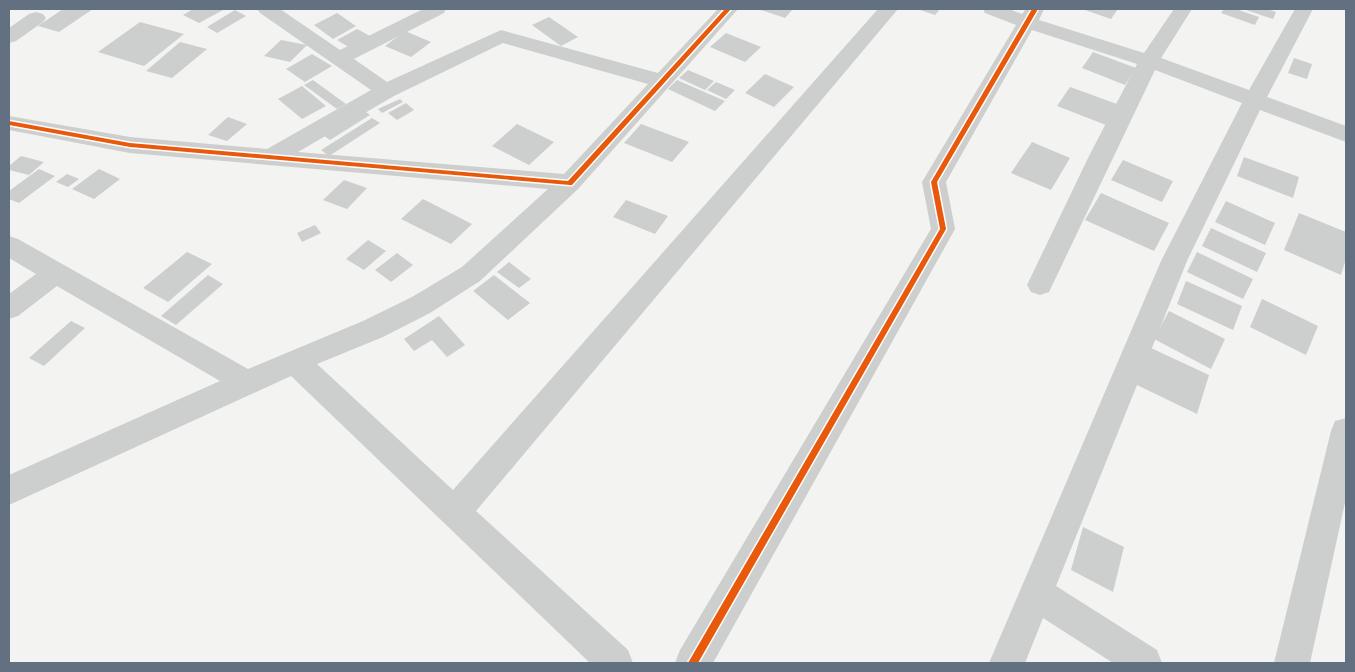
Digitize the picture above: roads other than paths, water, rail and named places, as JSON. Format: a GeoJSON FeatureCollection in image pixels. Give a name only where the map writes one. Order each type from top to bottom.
{"type":"FeatureCollection","features":[{"type":"Feature","properties":{"kind":"street"},"geometry":{"type":"LineString","coordinates":[[267,9],[386,91]]}},
{"type":"Feature","properties":{"kind":"street"},"geometry":{"type":"LineString","coordinates":[[339,58],[437,9]]}},
{"type":"Feature","properties":{"kind":"street"},"geometry":{"type":"LineString","coordinates":[[9,490],[294,361],[373,329],[422,306],[471,274],[570,183],[728,9]]}},
{"type":"Feature","properties":{"kind":"street"},"geometry":{"type":"LineString","coordinates":[[454,512],[888,9]]}},
{"type":"Feature","properties":{"kind":"street"},"geometry":{"type":"LineString","coordinates":[[992,9],[1030,16],[1346,134]]}},
{"type":"Feature","properties":{"kind":"street"},"geometry":{"type":"LineString","coordinates":[[1040,285],[1101,156],[1150,61],[1183,9]]}},
{"type":"Feature","properties":{"kind":"street"},"geometry":{"type":"LineString","coordinates":[[1007,663],[1174,261],[1255,99],[1304,9]]}},
{"type":"Feature","properties":{"kind":"street"},"geometry":{"type":"LineString","coordinates":[[693,663],[943,229],[934,182],[1030,16]]}},
{"type":"Feature","properties":{"kind":"street"},"geometry":{"type":"LineString","coordinates":[[9,37],[36,18]]}},
{"type":"Feature","properties":{"kind":"street"},"geometry":{"type":"LineString","coordinates":[[273,156],[386,91],[501,36],[662,81]]}},
{"type":"Feature","properties":{"kind":"street"},"geometry":{"type":"LineString","coordinates":[[9,123],[130,145],[570,183]]}},
{"type":"Feature","properties":{"kind":"street"},"geometry":{"type":"LineString","coordinates":[[9,246],[248,382]]}},
{"type":"Feature","properties":{"kind":"street"},"geometry":{"type":"LineString","coordinates":[[9,308],[56,273]]}},
{"type":"Feature","properties":{"kind":"street"},"geometry":{"type":"LineString","coordinates":[[294,361],[615,663]]}},
{"type":"Feature","properties":{"kind":"street"},"geometry":{"type":"LineString","coordinates":[[1292,663],[1346,431]]}},
{"type":"Feature","properties":{"kind":"street"},"geometry":{"type":"LineString","coordinates":[[1036,593],[1144,663]]}}]}
